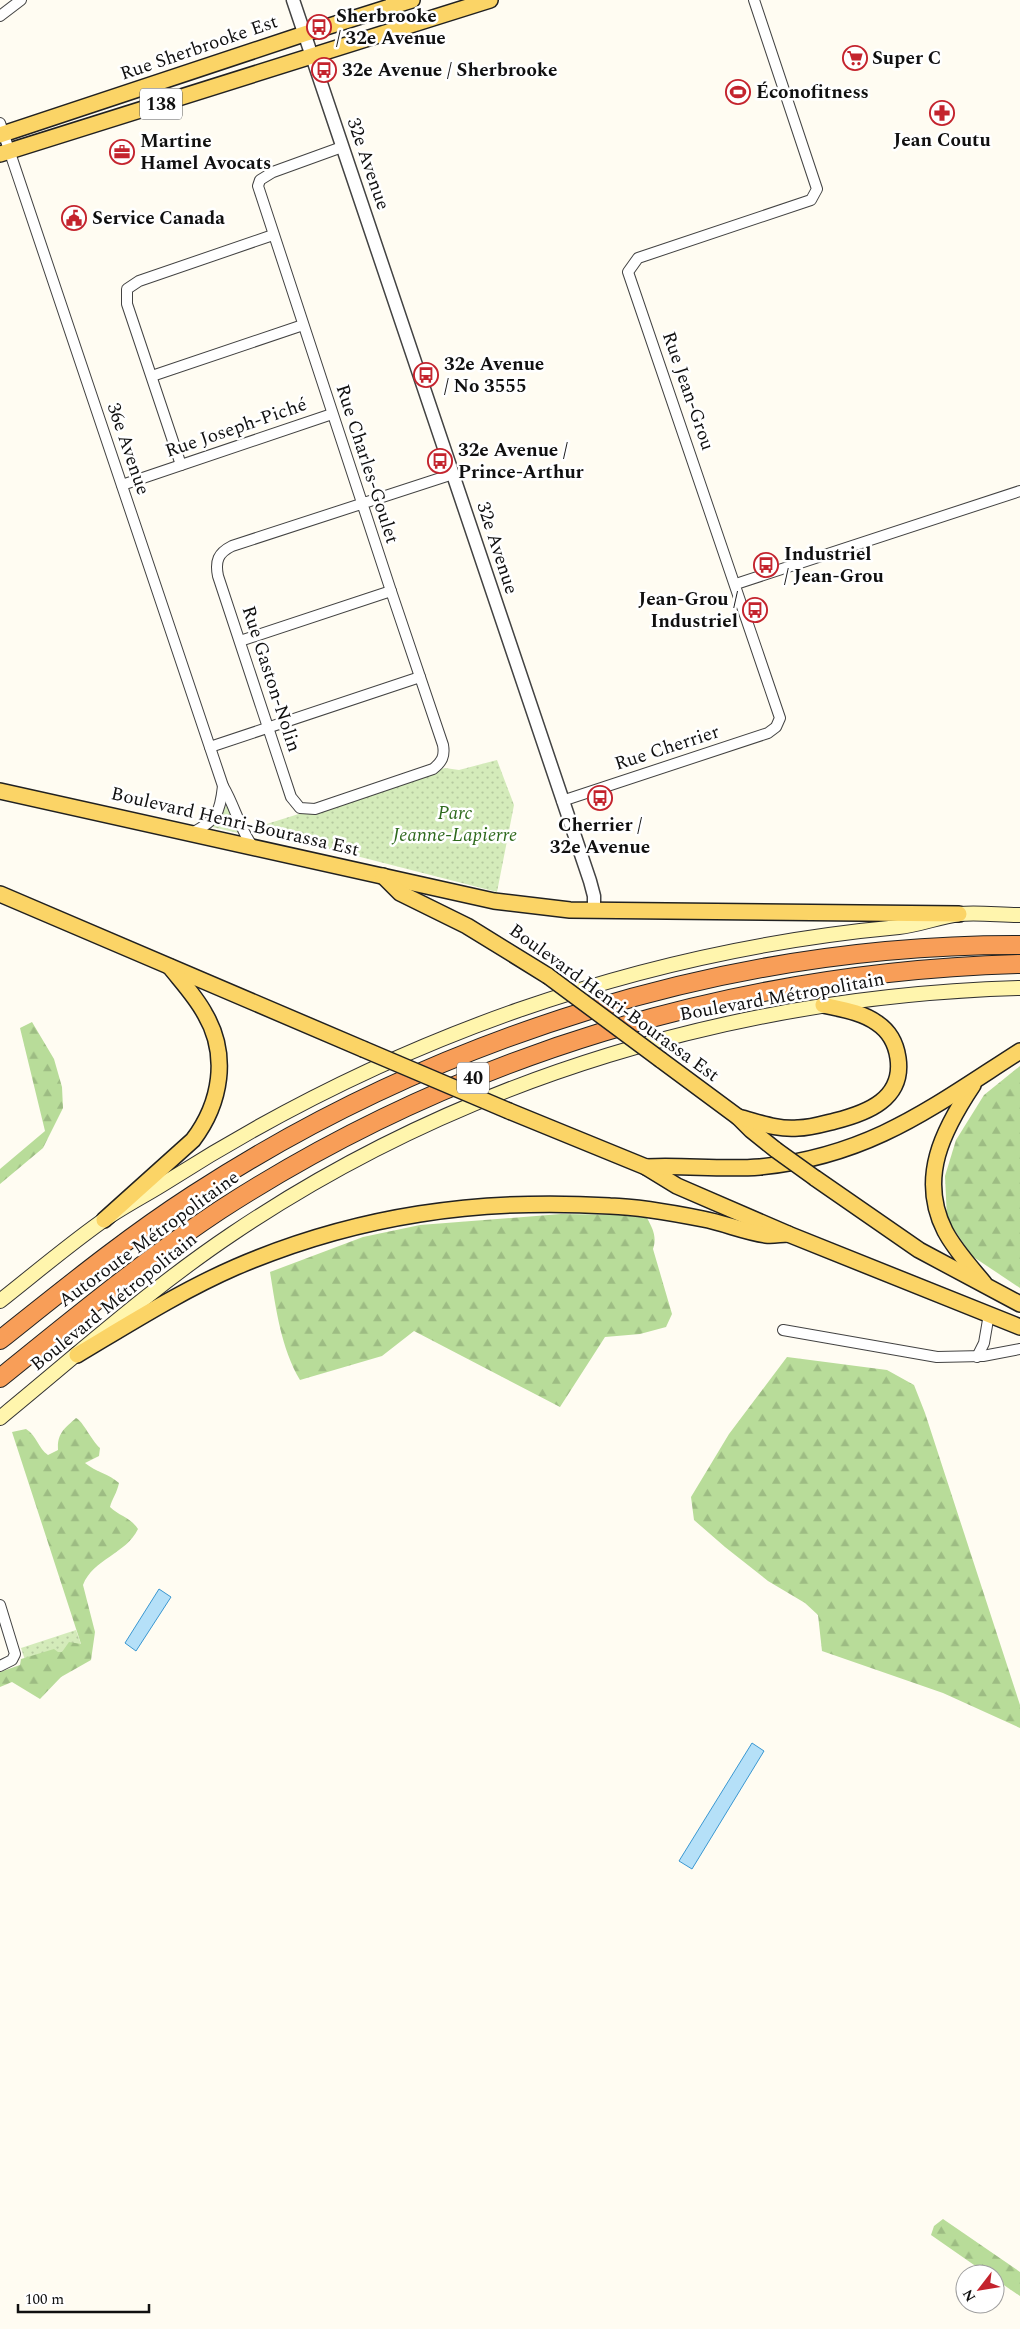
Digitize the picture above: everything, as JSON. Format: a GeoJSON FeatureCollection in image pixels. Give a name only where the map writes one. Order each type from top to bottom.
{"type":"FeatureCollection","features":[{"type":"Feature","properties":{"kind":"highway","name":"Autoroute Métropolitaine"},"geometry":{"type":"LineString","coordinates":[[0,1340],[129,1239],[232,1170],[349,1106],[415,1075],[488,1045],[608,1005],[679,986],[744,972],[883,952],[949,947],[1020,945]]}},
{"type":"Feature","properties":{"kind":"highway","name":"Autoroute Métropolitaine"},"geometry":{"type":"LineString","coordinates":[[0,1378],[144,1264],[221,1210],[342,1139],[427,1097],[488,1072],[556,1046],[623,1025],[742,996],[830,980],[898,971],[1020,964]]}},
{"type":"Feature","properties":{"kind":"main road","name":"Rue Sherbrooke Est"},"geometry":{"type":"LineString","coordinates":[[1,131],[304,34],[392,3],[412,0]]}},
{"type":"Feature","properties":{"kind":"main road","name":"Rue Sherbrooke Est"},"geometry":{"type":"LineString","coordinates":[[5,152],[490,0]]}},
{"type":"Feature","properties":{"kind":"main road","name":"Boulevard Henri-Bourassa Est"},"geometry":{"type":"LineString","coordinates":[[0,790],[383,876],[400,892],[467,926],[548,976],[738,1118],[776,1150],[919,1250],[955,1271],[1019,1303]]}},
{"type":"Feature","properties":{"kind":"main road"},"geometry":{"type":"LineString","coordinates":[[383,876],[515,904],[562,910],[1020,915]]}},
{"type":"Feature","properties":{"kind":"main road"},"geometry":{"type":"LineString","coordinates":[[0,894],[508,1111],[646,1167],[677,1186],[788,1234],[1020,1327]]}},
{"type":"Feature","properties":{"kind":"main road"},"geometry":{"type":"LineString","coordinates":[[104,1220],[226,1145],[317,1094],[417,1048],[505,1013],[587,986],[704,956],[813,937],[906,926],[959,914]]}},
{"type":"Feature","properties":{"kind":"main road"},"geometry":{"type":"LineString","coordinates":[[0,1301],[104,1220],[193,1140],[208,1117],[218,1090],[219,1056],[210,1023],[199,1004],[169,966]]}},
{"type":"Feature","properties":{"kind":"main road","name":"Boulevard Métropolitain"},"geometry":{"type":"LineString","coordinates":[[0,1418],[153,1290],[238,1230],[320,1180],[415,1130],[524,1084],[614,1052],[728,1023],[823,1005],[916,994],[1020,988]]}},
{"type":"Feature","properties":{"kind":"main road"},"geometry":{"type":"LineString","coordinates":[[738,1118],[776,1128],[807,1127],[864,1113],[877,1106],[887,1096],[897,1077],[898,1062],[895,1046],[887,1032],[877,1022],[864,1015],[823,1005]]}},
{"type":"Feature","properties":{"kind":"main road"},"geometry":{"type":"LineString","coordinates":[[646,1167],[679,1165],[747,1168],[821,1156],[860,1144],[903,1125],[1020,1051]]}},
{"type":"Feature","properties":{"kind":"main road"},"geometry":{"type":"LineString","coordinates":[[976,1080],[951,1117],[943,1136],[936,1157],[934,1185],[938,1211],[946,1233],[957,1250],[987,1286]]}},
{"type":"Feature","properties":{"kind":"main road"},"geometry":{"type":"LineString","coordinates":[[77,1355],[176,1297],[242,1265],[320,1236],[413,1214],[483,1205],[580,1204],[669,1213],[704,1219],[766,1235],[788,1234]]}},
{"type":"Feature","properties":{"kind":"main road"},"geometry":{"type":"LineString","coordinates":[[989,1314],[1019,1303]]}},
{"type":"Feature","properties":{"kind":"street"},"geometry":{"type":"LineString","coordinates":[[0,16],[22,0]]}},
{"type":"Feature","properties":{"kind":"street","name":"32e Avenue"},"geometry":{"type":"LineString","coordinates":[[293,0],[592,886],[594,910]]}},
{"type":"Feature","properties":{"kind":"street","name":"Rue Jean-Grou"},"geometry":{"type":"LineString","coordinates":[[754,0],[817,189],[811,200],[638,258],[628,272],[780,713],[779,723]]}},
{"type":"Feature","properties":{"kind":"street"},"geometry":{"type":"LineString","coordinates":[[392,3],[400,28]]}},
{"type":"Feature","properties":{"kind":"street","name":"36e Avenue"},"geometry":{"type":"LineString","coordinates":[[1,131],[5,152],[122,485],[223,786],[233,802],[243,832],[253,847]]}},
{"type":"Feature","properties":{"kind":"street","name":"Rue Charles-Goulet"},"geometry":{"type":"LineString","coordinates":[[300,808],[314,809],[433,769],[443,758],[443,744],[259,193],[258,186],[260,180],[274,172],[342,147]]}},
{"type":"Feature","properties":{"kind":"street"},"geometry":{"type":"LineString","coordinates":[[181,466],[127,304],[127,290],[138,281],[273,235]]}},
{"type":"Feature","properties":{"kind":"street"},"geometry":{"type":"LineString","coordinates":[[152,376],[303,325]]}},
{"type":"Feature","properties":{"kind":"street","name":"Rue Joseph-Piché"},"geometry":{"type":"LineString","coordinates":[[122,485],[332,414]]}},
{"type":"Feature","properties":{"kind":"street"},"geometry":{"type":"LineString","coordinates":[[362,505],[453,474]]}},
{"type":"Feature","properties":{"kind":"street"},"geometry":{"type":"LineString","coordinates":[[736,584],[1020,491]]}},
{"type":"Feature","properties":{"kind":"street","name":"Rue Gaston-Nolin"},"geometry":{"type":"LineString","coordinates":[[300,808],[291,797],[218,576],[218,558],[224,550],[232,546],[362,505]]}},
{"type":"Feature","properties":{"kind":"street"},"geometry":{"type":"LineString","coordinates":[[240,642],[391,591]]}},
{"type":"Feature","properties":{"kind":"street"},"geometry":{"type":"LineString","coordinates":[[210,747],[420,677]]}},
{"type":"Feature","properties":{"kind":"street","name":"Rue Cherrier"},"geometry":{"type":"LineString","coordinates":[[562,801],[768,733],[779,723]]}},
{"type":"Feature","properties":{"kind":"street","name":"36e Avenue"},"geometry":{"type":"LineString","coordinates":[[192,833],[208,824],[217,816],[221,804],[223,786]]}},
{"type":"Feature","properties":{"kind":"street"},"geometry":{"type":"LineString","coordinates":[[977,1356],[984,1343],[989,1314]]}},
{"type":"Feature","properties":{"kind":"street"},"geometry":{"type":"LineString","coordinates":[[783,1330],[928,1355],[977,1356],[1020,1349]]}},
{"type":"Feature","properties":{"kind":"street"},"geometry":{"type":"LineString","coordinates":[[0,1604],[15,1651],[14,1658],[0,1666]]}},
{"type":"Feature","properties":{"kind":"green space","name":"Parc Jeanne-Lapierre"},"geometry":{"type":"Polygon","coordinates":[[[497,760],[514,805],[497,892],[251,829],[445,768],[459,770],[497,760]]]}},
{"type":"Feature","properties":{"kind":"green space"},"geometry":{"type":"Polygon","coordinates":[[[227,804],[230,806],[238,833],[212,827],[221,817],[227,804]]]}},
{"type":"Feature","properties":{"kind":"green space"},"geometry":{"type":"Polygon","coordinates":[[[32,1022],[54,1059],[62,1087],[63,1108],[43,1148],[0,1184],[0,1169],[45,1131],[20,1028],[32,1022]]]}},
{"type":"Feature","properties":{"kind":"green space"},"geometry":{"type":"Polygon","coordinates":[[[1020,1066],[1020,1288],[972,1256],[947,1219],[945,1176],[956,1140],[984,1095],[1020,1066]]]}},
{"type":"Feature","properties":{"kind":"green space"},"geometry":{"type":"Polygon","coordinates":[[[561,1214],[622,1215],[647,1218],[654,1233],[653,1249],[672,1314],[666,1327],[640,1334],[605,1337],[560,1407],[414,1331],[382,1356],[300,1380],[284,1342],[270,1272],[363,1237],[420,1225],[561,1214]]]}},
{"type":"Feature","properties":{"kind":"green space"},"geometry":{"type":"Polygon","coordinates":[[[787,1357],[887,1370],[914,1385],[925,1413],[1020,1705],[1020,1728],[943,1693],[822,1651],[818,1615],[805,1603],[768,1581],[694,1520],[691,1497],[729,1434],[787,1357]]]}},
{"type":"Feature","properties":{"kind":"green space"},"geometry":{"type":"Polygon","coordinates":[[[76,1418],[100,1448],[99,1456],[85,1463],[119,1483],[110,1507],[132,1522],[138,1529],[126,1545],[94,1569],[83,1585],[95,1632],[91,1660],[61,1677],[40,1699],[12,1682],[0,1687],[0,1672],[20,1665],[21,1659],[54,1649],[62,1652],[69,1642],[81,1644],[12,1432],[26,1429],[48,1455],[58,1450],[60,1435],[76,1418]]]}},
{"type":"Feature","properties":{"kind":"green space"},"geometry":{"type":"Polygon","coordinates":[[[76,1630],[85,1656],[30,1675],[21,1648],[76,1630]]]}},
{"type":"Feature","properties":{"kind":"green space"},"geometry":{"type":"Polygon","coordinates":[[[943,2219],[1020,2272],[1020,2296],[1005,2286],[1005,2264],[973,2264],[931,2235],[934,2226],[943,2219]]]}},
{"type":"Feature","properties":{"kind":"water"},"geometry":{"type":"Polygon","coordinates":[[[159,1589],[171,1597],[136,1651],[125,1643],[159,1589]]]}},
{"type":"Feature","properties":{"kind":"water"},"geometry":{"type":"Polygon","coordinates":[[[752,1743],[764,1751],[692,1869],[679,1861],[752,1743]]]}},
{"type":"Feature","properties":{"kind":"place","name":"Sherbrooke / 32e Avenue"},"geometry":{"type":"Point","coordinates":[319,27]}},
{"type":"Feature","properties":{"kind":"place","name":"Super C"},"geometry":{"type":"Point","coordinates":[855,58]}},
{"type":"Feature","properties":{"kind":"place","name":"32e Avenue / Sherbrooke"},"geometry":{"type":"Point","coordinates":[324,70]}},
{"type":"Feature","properties":{"kind":"place","name":"Éconofitness"},"geometry":{"type":"Point","coordinates":[738,92]}},
{"type":"Feature","properties":{"kind":"place","name":"Jean Coutu"},"geometry":{"type":"Point","coordinates":[942,113]}},
{"type":"Feature","properties":{"kind":"place","name":"Martine Hamel Avocats"},"geometry":{"type":"Point","coordinates":[122,152]}},
{"type":"Feature","properties":{"kind":"place","name":"Service Canada"},"geometry":{"type":"Point","coordinates":[74,218]}},
{"type":"Feature","properties":{"kind":"place","name":"32e Avenue / No 3555"},"geometry":{"type":"Point","coordinates":[426,375]}},
{"type":"Feature","properties":{"kind":"place","name":"32e Avenue / Prince-Arthur"},"geometry":{"type":"Point","coordinates":[440,461]}},
{"type":"Feature","properties":{"kind":"place","name":"Industriel / Jean-Grou"},"geometry":{"type":"Point","coordinates":[766,565]}},
{"type":"Feature","properties":{"kind":"place","name":"Jean-Grou / Industriel"},"geometry":{"type":"Point","coordinates":[755,610]}},
{"type":"Feature","properties":{"kind":"place","name":"Cherrier / 32e Avenue"},"geometry":{"type":"Point","coordinates":[600,798]}}]}
